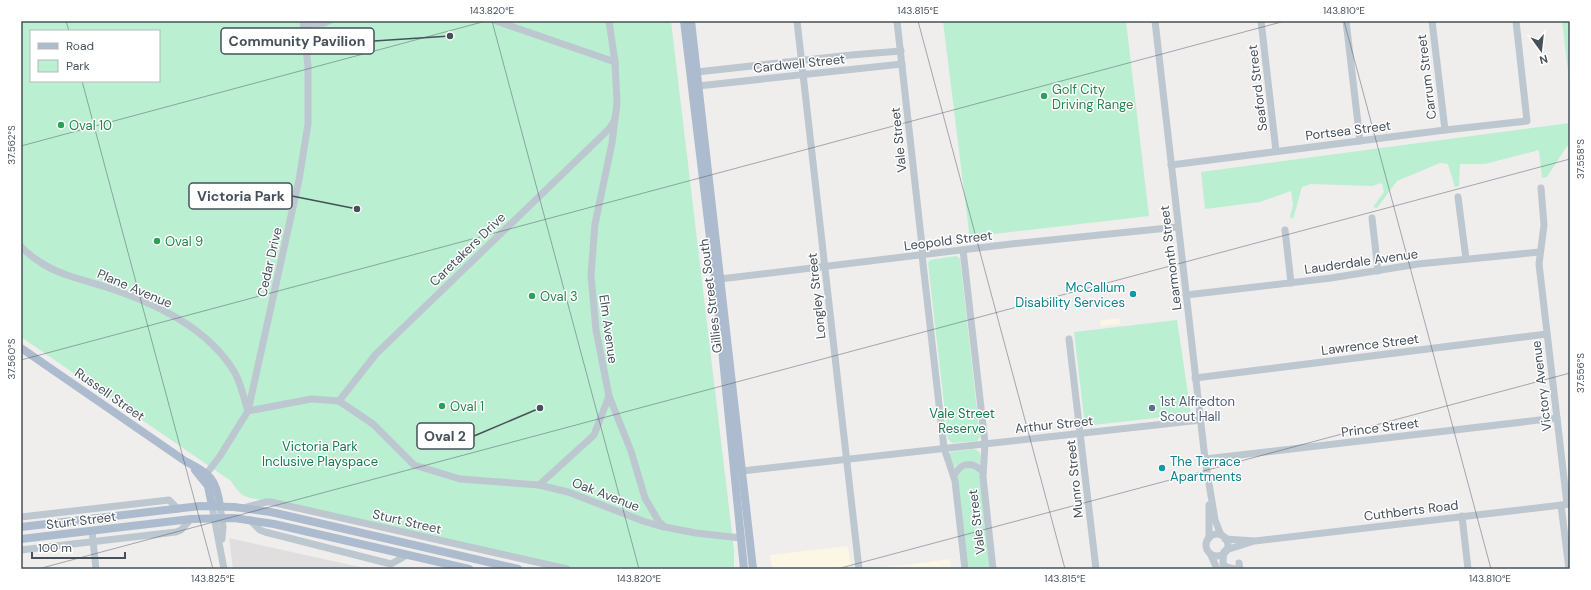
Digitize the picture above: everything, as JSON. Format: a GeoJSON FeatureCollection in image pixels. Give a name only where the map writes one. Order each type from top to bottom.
{"type":"FeatureCollection","features":[{"type":"Feature","properties":{"kind":"main road","name":"Gillies Street South"},"geometry":{"type":"LineString","coordinates":[[684,21],[695,86],[718,279],[738,471],[753,569]]}},
{"type":"Feature","properties":{"kind":"main road","name":"Gillies Street South"},"geometry":{"type":"LineString","coordinates":[[691,21],[693,73]]}},
{"type":"Feature","properties":{"kind":"main road","name":"Russell Street"},"geometry":{"type":"LineString","coordinates":[[21,348],[205,476],[216,506]]}},
{"type":"Feature","properties":{"kind":"main road","name":"Gillies Street South"},"geometry":{"type":"LineString","coordinates":[[738,471],[744,569]]}},
{"type":"Feature","properties":{"kind":"main road","name":"Sturt Street"},"geometry":{"type":"LineString","coordinates":[[21,527],[178,509],[216,506],[242,508],[377,536],[518,569]]}},
{"type":"Feature","properties":{"kind":"main road","name":"Sturt Street"},"geometry":{"type":"LineString","coordinates":[[21,539],[218,517],[250,520],[454,567],[469,569]]}},
{"type":"Feature","properties":{"kind":"street"},"geometry":{"type":"LineString","coordinates":[[304,23],[324,23],[329,21]]}},
{"type":"Feature","properties":{"kind":"street"},"geometry":{"type":"LineString","coordinates":[[496,21],[615,62]]}},
{"type":"Feature","properties":{"kind":"street","name":"Elm Avenue"},"geometry":{"type":"LineString","coordinates":[[609,21],[615,62],[617,94],[612,143],[595,224],[591,269],[596,330],[609,396],[631,451],[644,498],[656,519],[665,528]]}},
{"type":"Feature","properties":{"kind":"street","name":"Longley Street"},"geometry":{"type":"LineString","coordinates":[[797,21],[859,569]]}},
{"type":"Feature","properties":{"kind":"street","name":"Vale Street"},"geometry":{"type":"LineString","coordinates":[[898,21],[944,448],[954,476],[965,569]]}},
{"type":"Feature","properties":{"kind":"street","name":"Learmonth Street"},"geometry":{"type":"LineString","coordinates":[[1155,21],[1209,491],[1215,520],[1223,537]]}},
{"type":"Feature","properties":{"kind":"street","name":"Seaford Street"},"geometry":{"type":"LineString","coordinates":[[1261,21],[1276,152]]}},
{"type":"Feature","properties":{"kind":"street"},"geometry":{"type":"LineString","coordinates":[[1346,21],[1360,141]]}},
{"type":"Feature","properties":{"kind":"street","name":"Carrum Street"},"geometry":{"type":"LineString","coordinates":[[1432,21],[1445,130]]}},
{"type":"Feature","properties":{"kind":"street","name":"Portsea Street"},"geometry":{"type":"LineString","coordinates":[[1172,165],[1445,130],[1528,121],[1516,21]]}},
{"type":"Feature","properties":{"kind":"street","name":"Cedar Drive"},"geometry":{"type":"LineString","coordinates":[[248,411],[299,180],[308,124],[308,66],[304,23]]}},
{"type":"Feature","properties":{"kind":"street","name":"Cardwell Street"},"geometry":{"type":"LineString","coordinates":[[693,73],[901,51]]}},
{"type":"Feature","properties":{"kind":"street","name":"Cardwell Street"},"geometry":{"type":"LineString","coordinates":[[695,86],[902,64]]}},
{"type":"Feature","properties":{"kind":"street","name":"Caretakers Drive"},"geometry":{"type":"LineString","coordinates":[[338,401],[376,354],[608,129],[615,119]]}},
{"type":"Feature","properties":{"kind":"street","name":"Victory Avenue"},"geometry":{"type":"LineString","coordinates":[[1541,188],[1544,226],[1539,264],[1566,504],[1569,569]]}},
{"type":"Feature","properties":{"kind":"street"},"geometry":{"type":"LineString","coordinates":[[1458,197],[1466,259]]}},
{"type":"Feature","properties":{"kind":"street"},"geometry":{"type":"LineString","coordinates":[[1372,218],[1378,271]]}},
{"type":"Feature","properties":{"kind":"street","name":"Leopold Street"},"geometry":{"type":"LineString","coordinates":[[718,279],[1178,227]]}},
{"type":"Feature","properties":{"kind":"street"},"geometry":{"type":"LineString","coordinates":[[1285,230],[1291,283]]}},
{"type":"Feature","properties":{"kind":"street","name":"Plane Avenue"},"geometry":{"type":"LineString","coordinates":[[21,247],[39,262],[54,270],[111,288],[162,309],[200,333],[217,350],[235,374],[248,411]]}},
{"type":"Feature","properties":{"kind":"street","name":"Vale Street"},"geometry":{"type":"LineString","coordinates":[[964,250],[985,443],[983,472],[993,569]]}},
{"type":"Feature","properties":{"kind":"street","name":"Lauderdale Avenue"},"geometry":{"type":"LineString","coordinates":[[1186,294],[1331,278],[1418,264],[1540,252]]}},
{"type":"Feature","properties":{"kind":"street","name":"Lawrence Street"},"geometry":{"type":"LineString","coordinates":[[1195,378],[1547,334]]}},
{"type":"Feature","properties":{"kind":"street","name":"Munro Street"},"geometry":{"type":"LineString","coordinates":[[1069,339],[1096,569]]}},
{"type":"Feature","properties":{"kind":"street","name":"Oak Avenue"},"geometry":{"type":"LineString","coordinates":[[539,485],[594,435],[609,396]]}},
{"type":"Feature","properties":{"kind":"street","name":"Oak Avenue"},"geometry":{"type":"LineString","coordinates":[[248,411],[311,399],[338,401],[373,424],[414,465],[460,479],[539,485],[568,492],[665,528]]}},
{"type":"Feature","properties":{"kind":"street"},"geometry":{"type":"LineString","coordinates":[[205,476],[248,411]]}},
{"type":"Feature","properties":{"kind":"street","name":"Prince Street"},"geometry":{"type":"LineString","coordinates":[[1205,459],[1557,418]]}},
{"type":"Feature","properties":{"kind":"street","name":"Arthur Street"},"geometry":{"type":"LineString","coordinates":[[738,471],[1200,420]]}},
{"type":"Feature","properties":{"kind":"street","name":"Vale Street"},"geometry":{"type":"LineString","coordinates":[[954,476],[959,468],[966,464],[976,465],[983,472]]}},
{"type":"Feature","properties":{"kind":"street","name":"Learmonth Street"},"geometry":{"type":"LineString","coordinates":[[1209,491],[1209,538]]}},
{"type":"Feature","properties":{"kind":"street","name":"Sturt Street"},"geometry":{"type":"LineString","coordinates":[[21,517],[169,500],[178,509]]}},
{"type":"Feature","properties":{"kind":"street","name":"Sturt Street"},"geometry":{"type":"LineString","coordinates":[[242,508],[271,502],[567,569]]}},
{"type":"Feature","properties":{"kind":"street","name":"Cuthberts Road"},"geometry":{"type":"LineString","coordinates":[[1225,551],[1254,541],[1566,504]]}},
{"type":"Feature","properties":{"kind":"street","name":"Russell Street"},"geometry":{"type":"LineString","coordinates":[[216,506],[224,569]]}},
{"type":"Feature","properties":{"kind":"street"},"geometry":{"type":"LineString","coordinates":[[1462,516],[1468,569]]}},
{"type":"Feature","properties":{"kind":"street","name":"Sturt Street"},"geometry":{"type":"LineString","coordinates":[[21,550],[176,532],[182,529],[192,519]]}},
{"type":"Feature","properties":{"kind":"street"},"geometry":{"type":"LineString","coordinates":[[250,520],[260,530],[265,532],[391,564],[407,555]]}},
{"type":"Feature","properties":{"kind":"street"},"geometry":{"type":"LineString","coordinates":[[377,536],[380,526]]}},
{"type":"Feature","properties":{"kind":"street"},"geometry":{"type":"LineString","coordinates":[[665,528],[741,538]]}},
{"type":"Feature","properties":{"kind":"street"},"geometry":{"type":"LineString","coordinates":[[92,530],[96,569]]}},
{"type":"Feature","properties":{"kind":"street"},"geometry":{"type":"LineString","coordinates":[[1217,569],[1212,555],[1206,547],[1209,538],[1215,535],[1223,537],[1227,544],[1224,566],[1238,567]]}},
{"type":"Feature","properties":{"kind":"street","name":"Cuthberts Road"},"geometry":{"type":"LineString","coordinates":[[1223,537],[1254,541]]}},
{"type":"Feature","properties":{"kind":"street"},"geometry":{"type":"LineString","coordinates":[[1212,555],[1217,556],[1225,551]]}},
{"type":"Feature","properties":{"kind":"street"},"geometry":{"type":"LineString","coordinates":[[454,554],[454,567]]}},
{"type":"Feature","properties":{"kind":"shaded area","name":"McCallum Disability Services"},"geometry":{"type":"Polygon","coordinates":[[[1119,318],[1120,324],[1101,326],[1100,321],[1119,318]]]}},
{"type":"Feature","properties":{"kind":"shaded area"},"geometry":{"type":"Polygon","coordinates":[[[229,538],[269,547],[369,569],[233,569],[229,538]]]}},
{"type":"Feature","properties":{"kind":"shaded area"},"geometry":{"type":"Polygon","coordinates":[[[848,546],[851,569],[772,569],[770,555],[848,546]]]}},
{"type":"Feature","properties":{"kind":"shaded area"},"geometry":{"type":"Polygon","coordinates":[[[950,559],[951,569],[868,568],[906,565],[950,559]]]}},
{"type":"Feature","properties":{"kind":"green space","name":"Victoria Park Inclusive Playspace"},"geometry":{"type":"Polygon","coordinates":[[[21,21],[671,21],[734,550],[734,569],[577,569],[266,500],[249,498],[238,491],[231,481],[21,337],[21,21]]]}},
{"type":"Feature","properties":{"kind":"green space","name":"Golf City Driving Range"},"geometry":{"type":"Polygon","coordinates":[[[943,21],[1126,21],[1149,216],[976,236],[974,239],[970,240],[943,21]]]}},
{"type":"Feature","properties":{"kind":"green space"},"geometry":{"type":"Polygon","coordinates":[[[1562,21],[1570,21],[1570,89],[1562,21]]]}},
{"type":"Feature","properties":{"kind":"green space"},"geometry":{"type":"Polygon","coordinates":[[[1570,123],[1570,146],[1567,146],[1547,177],[1542,178],[1539,150],[1485,164],[1460,164],[1459,186],[1455,187],[1448,164],[1440,163],[1397,181],[1377,208],[1373,207],[1384,192],[1382,183],[1372,186],[1311,184],[1302,187],[1293,219],[1290,217],[1293,205],[1291,191],[1260,202],[1205,209],[1201,172],[1570,123]]]}},
{"type":"Feature","properties":{"kind":"green space","name":"Vale Street Reserve"},"geometry":{"type":"Polygon","coordinates":[[[956,256],[960,259],[980,436],[977,441],[952,443],[948,439],[928,263],[930,260],[956,256]]]}},
{"type":"Feature","properties":{"kind":"green space"},"geometry":{"type":"Polygon","coordinates":[[[1177,320],[1191,414],[1085,426],[1074,332],[1177,320]]]}},
{"type":"Feature","properties":{"kind":"green space"},"geometry":{"type":"Polygon","coordinates":[[[973,449],[978,451],[981,456],[980,464],[967,462],[960,463],[954,467],[949,455],[950,452],[973,449]]]}},
{"type":"Feature","properties":{"kind":"green space","name":"Vale Street Reserve"},"geometry":{"type":"Polygon","coordinates":[[[968,467],[978,471],[980,475],[991,569],[967,569],[957,480],[959,472],[968,467]]]}},
{"type":"Feature","properties":{"kind":"place","name":"Community Pavilion"},"geometry":{"type":"Point","coordinates":[450,36]}},
{"type":"Feature","properties":{"kind":"place","name":"Golf City Driving Range"},"geometry":{"type":"Point","coordinates":[1044,96]}},
{"type":"Feature","properties":{"kind":"place","name":"Oval 10"},"geometry":{"type":"Point","coordinates":[61,125]}},
{"type":"Feature","properties":{"kind":"place","name":"Victoria Park"},"geometry":{"type":"Point","coordinates":[357,209]}},
{"type":"Feature","properties":{"kind":"place","name":"Oval 9"},"geometry":{"type":"Point","coordinates":[157,241]}},
{"type":"Feature","properties":{"kind":"place","name":"McCallum Disability Services"},"geometry":{"type":"Point","coordinates":[1133,294]}},
{"type":"Feature","properties":{"kind":"place","name":"Oval 3"},"geometry":{"type":"Point","coordinates":[532,296]}},
{"type":"Feature","properties":{"kind":"place","name":"Oval 1"},"geometry":{"type":"Point","coordinates":[442,406]}},
{"type":"Feature","properties":{"kind":"place","name":"Oval 2"},"geometry":{"type":"Point","coordinates":[540,408]}},
{"type":"Feature","properties":{"kind":"place","name":"1st Alfredton Scout Hall"},"geometry":{"type":"Point","coordinates":[1152,408]}},
{"type":"Feature","properties":{"kind":"place","name":"The Terrace Apartments"},"geometry":{"type":"Point","coordinates":[1162,468]}}]}
